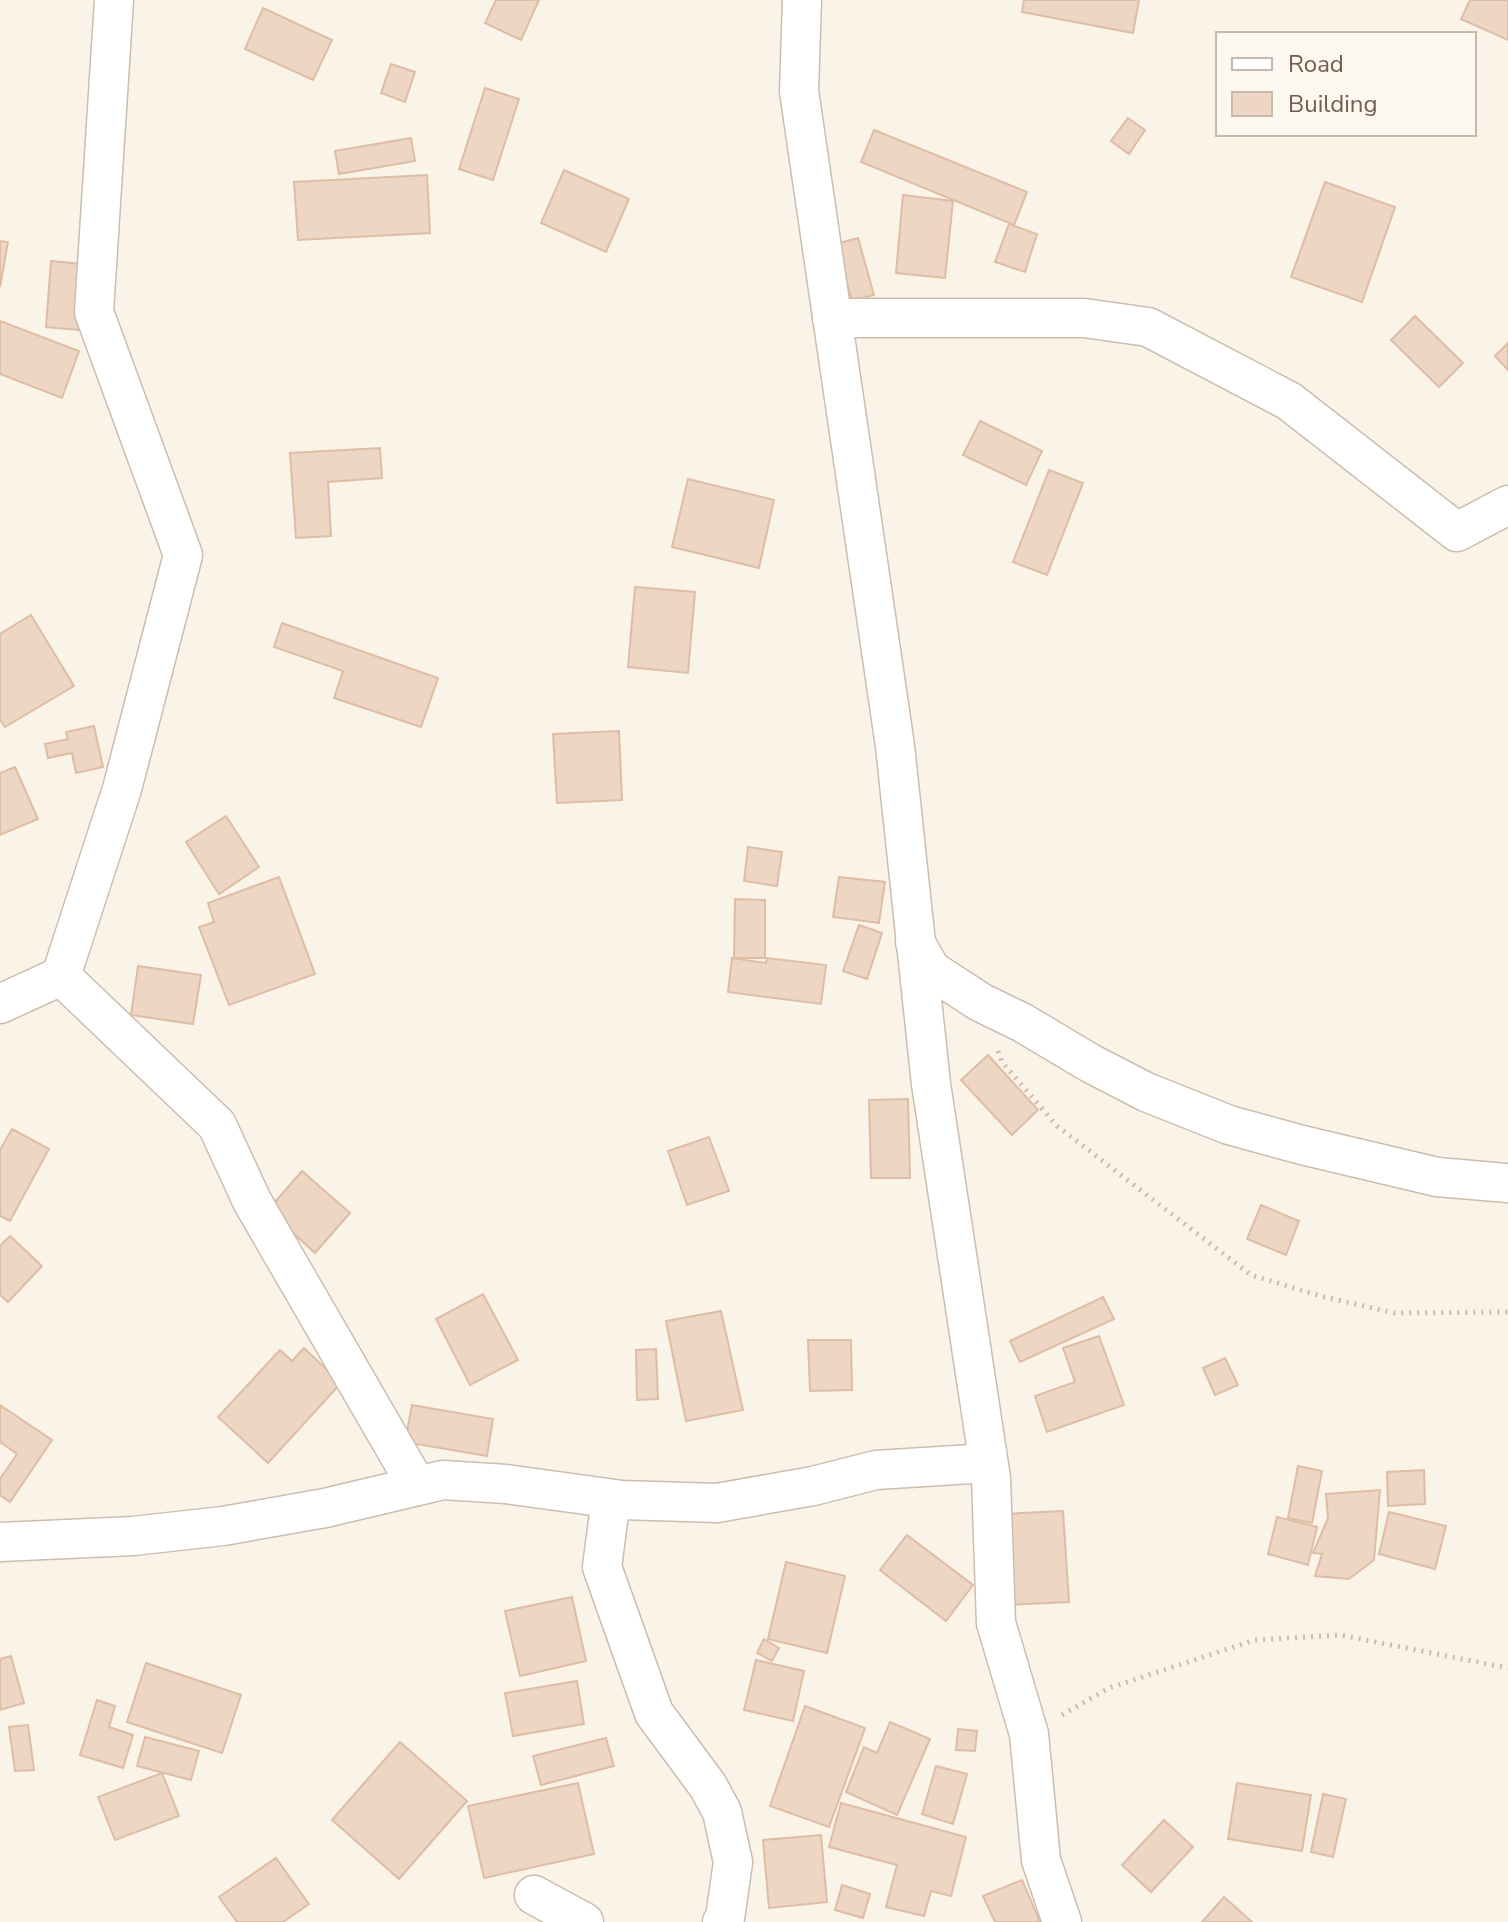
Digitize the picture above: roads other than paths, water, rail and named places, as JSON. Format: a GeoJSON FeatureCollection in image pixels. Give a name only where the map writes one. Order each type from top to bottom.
{"type":"FeatureCollection","features":[{"type":"Feature","properties":{"kind":"street"},"geometry":{"type":"LineString","coordinates":[[0,1004],[61,976],[122,789],[183,555],[94,312],[114,0]]}},
{"type":"Feature","properties":{"kind":"street"},"geometry":{"type":"LineString","coordinates":[[802,0],[799,91],[895,746],[931,1084],[988,1463],[996,1623],[1029,1734],[1041,1860],[1062,1922]]}},
{"type":"Feature","properties":{"kind":"street"},"geometry":{"type":"LineString","coordinates":[[832,318],[1084,318],[1148,327],[1289,401],[1457,532],[1508,505]]}},
{"type":"Feature","properties":{"kind":"street"},"geometry":{"type":"LineString","coordinates":[[915,942],[931,970],[980,1002],[1146,1092],[1229,1125],[1302,1145],[1437,1177],[1508,1183]]}},
{"type":"Feature","properties":{"kind":"street"},"geometry":{"type":"LineString","coordinates":[[61,976],[217,1125],[252,1201],[417,1486]]}},
{"type":"Feature","properties":{"kind":"street"},"geometry":{"type":"LineString","coordinates":[[0,1542],[133,1536],[223,1526],[325,1508],[443,1480],[506,1484],[611,1499],[717,1503],[813,1486],[876,1470],[988,1463]]}},
{"type":"Feature","properties":{"kind":"street"},"geometry":{"type":"LineString","coordinates":[[611,1499],[602,1567],[634,1661],[654,1713],[708,1786],[722,1812],[733,1862],[722,1922]]}},
{"type":"Feature","properties":{"kind":"street"},"geometry":{"type":"LineString","coordinates":[[534,1895],[584,1922]]}}]}
